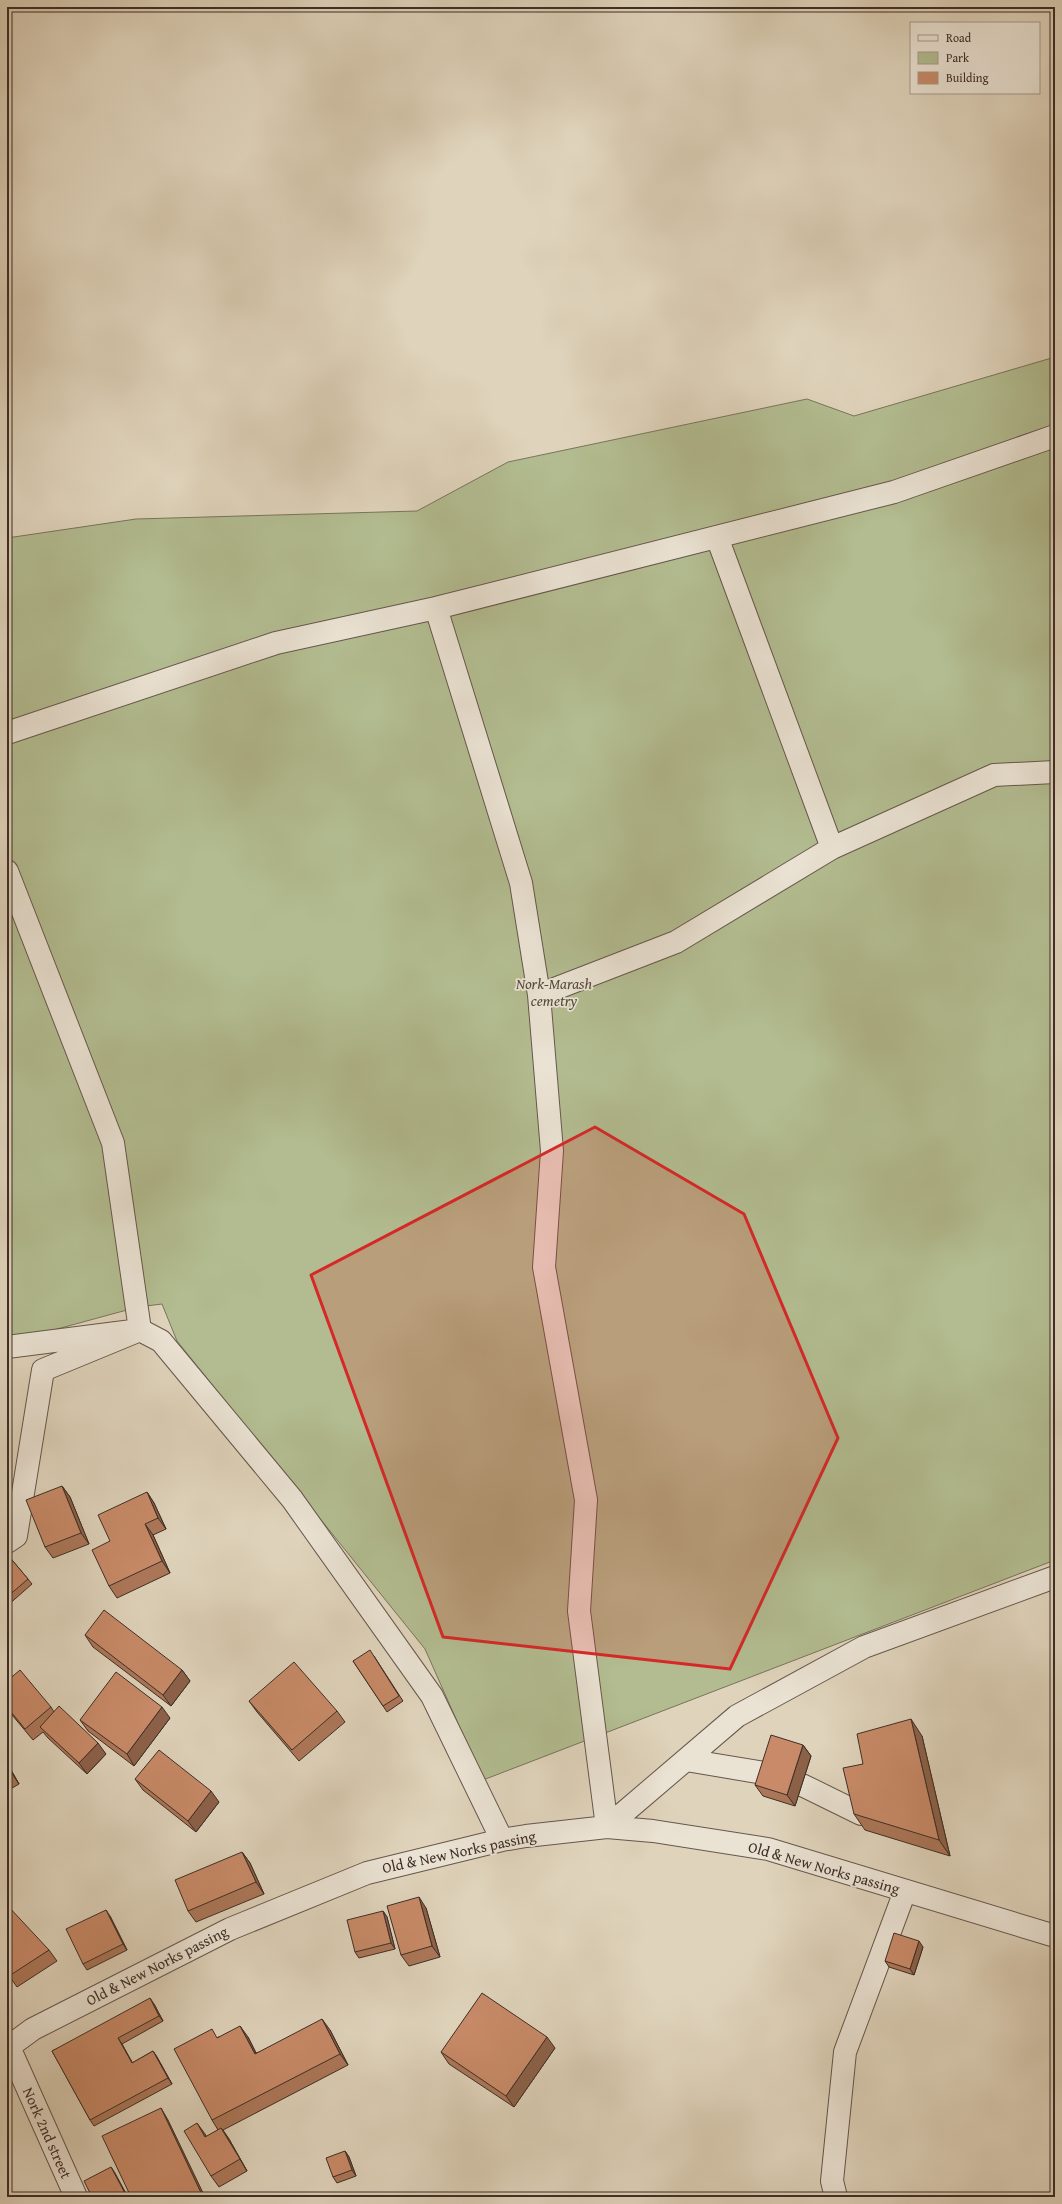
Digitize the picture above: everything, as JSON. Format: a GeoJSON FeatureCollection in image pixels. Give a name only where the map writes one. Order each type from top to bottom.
{"type":"FeatureCollection","features":[{"type":"Feature","properties":{"kind":"street"},"geometry":{"type":"LineString","coordinates":[[7,733],[276,643],[436,608],[894,492],[1055,436]]}},
{"type":"Feature","properties":{"kind":"street"},"geometry":{"type":"LineString","coordinates":[[717,537],[832,848]]}},
{"type":"Feature","properties":{"kind":"street"},"geometry":{"type":"LineString","coordinates":[[436,608],[520,883],[539,994],[552,1151],[544,1267],[586,1500],[579,1611],[607,1827]]}},
{"type":"Feature","properties":{"kind":"street"},"geometry":{"type":"LineString","coordinates":[[539,994],[676,942],[832,848],[994,775],[1055,772]]}},
{"type":"Feature","properties":{"kind":"street"},"geometry":{"type":"LineString","coordinates":[[7,871],[113,1143],[140,1330]]}},
{"type":"Feature","properties":{"kind":"street"},"geometry":{"type":"LineString","coordinates":[[7,1542],[16,1536],[42,1370],[140,1330]]}},
{"type":"Feature","properties":{"kind":"street"},"geometry":{"type":"LineString","coordinates":[[7,1347],[140,1330],[161,1341],[296,1505],[432,1696],[502,1840]]}},
{"type":"Feature","properties":{"kind":"street"},"geometry":{"type":"LineString","coordinates":[[607,1827],[737,1716],[864,1647],[1055,1577]]}},
{"type":"Feature","properties":{"kind":"street"},"geometry":{"type":"LineString","coordinates":[[686,1760],[770,1774]]}},
{"type":"Feature","properties":{"kind":"street"},"geometry":{"type":"LineString","coordinates":[[802,1785],[861,1814]]}},
{"type":"Feature","properties":{"kind":"street","name":"Old & New Norks passing"},"geometry":{"type":"LineString","coordinates":[[8,2048],[33,2029],[230,1929],[367,1873],[502,1840],[607,1827],[653,1831],[768,1849],[1055,1936]]}},
{"type":"Feature","properties":{"kind":"street"},"geometry":{"type":"LineString","coordinates":[[836,2197],[832,2181],[846,2052],[905,1890]]}},
{"type":"Feature","properties":{"kind":"street","name":"Nork 2nd street"},"geometry":{"type":"LineString","coordinates":[[8,2048],[76,2197]]}},
{"type":"Feature","properties":{"kind":"highlighted area"},"geometry":{"type":"Polygon","coordinates":[[[595,1127],[744,1214],[838,1438],[730,1669],[443,1637],[311,1275],[595,1127]]]}},
{"type":"Feature","properties":{"kind":"green space","name":"Nork-Marash cemetry"},"geometry":{"type":"Polygon","coordinates":[[[1055,357],[1055,1560],[483,1780],[425,1649],[177,1341],[162,1304],[138,1307],[24,1338],[7,1340],[7,538],[136,519],[417,511],[508,462],[807,399],[854,416],[1055,357]]]}},
{"type":"Feature","properties":{"kind":"building"},"geometry":{"type":"Polygon","coordinates":[[[62,1486],[81,1533],[45,1547],[26,1500],[62,1486]]]}},
{"type":"Feature","properties":{"kind":"building"},"geometry":{"type":"Polygon","coordinates":[[[147,1492],[158,1518],[145,1524],[162,1561],[109,1586],[92,1550],[110,1541],[98,1515],[147,1492]]]}},
{"type":"Feature","properties":{"kind":"building"},"geometry":{"type":"Polygon","coordinates":[[[7,1554],[28,1579],[7,1597],[7,1554]]]}},
{"type":"Feature","properties":{"kind":"building"},"geometry":{"type":"Polygon","coordinates":[[[104,1610],[182,1670],[163,1695],[85,1635],[104,1610]]]}},
{"type":"Feature","properties":{"kind":"building"},"geometry":{"type":"Polygon","coordinates":[[[370,1650],[399,1696],[383,1706],[353,1661],[370,1650]]]}},
{"type":"Feature","properties":{"kind":"building"},"geometry":{"type":"Polygon","coordinates":[[[294,1662],[337,1711],[292,1750],[249,1701],[294,1662]]]}},
{"type":"Feature","properties":{"kind":"building"},"geometry":{"type":"Polygon","coordinates":[[[20,1670],[51,1707],[25,1729],[7,1707],[7,1681],[20,1670]]]}},
{"type":"Feature","properties":{"kind":"building"},"geometry":{"type":"Polygon","coordinates":[[[116,1672],[162,1707],[127,1754],[80,1720],[116,1672]]]}},
{"type":"Feature","properties":{"kind":"building"},"geometry":{"type":"Polygon","coordinates":[[[59,1706],[98,1743],[79,1763],[40,1727],[59,1706]]]}},
{"type":"Feature","properties":{"kind":"building"},"geometry":{"type":"Polygon","coordinates":[[[911,1719],[939,1840],[854,1814],[843,1768],[863,1764],[857,1734],[911,1719]]]}},
{"type":"Feature","properties":{"kind":"building"},"geometry":{"type":"Polygon","coordinates":[[[771,1735],[803,1745],[787,1795],[755,1785],[771,1735]]]}},
{"type":"Feature","properties":{"kind":"building"},"geometry":{"type":"Polygon","coordinates":[[[159,1750],[211,1791],[188,1821],[135,1779],[159,1750]]]}},
{"type":"Feature","properties":{"kind":"building"},"geometry":{"type":"Polygon","coordinates":[[[7,1766],[11,1773],[7,1775],[7,1766]]]}},
{"type":"Feature","properties":{"kind":"building"},"geometry":{"type":"Polygon","coordinates":[[[242,1852],[256,1882],[188,1911],[175,1880],[242,1852]]]}},
{"type":"Feature","properties":{"kind":"building"},"geometry":{"type":"Polygon","coordinates":[[[419,1897],[432,1946],[401,1955],[387,1906],[419,1897]]]}},
{"type":"Feature","properties":{"kind":"building"},"geometry":{"type":"Polygon","coordinates":[[[7,1905],[49,1950],[9,1976],[7,1973],[7,1905]]]}},
{"type":"Feature","properties":{"kind":"building"},"geometry":{"type":"Polygon","coordinates":[[[106,1910],[123,1944],[83,1964],[66,1929],[106,1910]]]}},
{"type":"Feature","properties":{"kind":"building"},"geometry":{"type":"Polygon","coordinates":[[[383,1911],[391,1943],[355,1952],[347,1920],[383,1911]]]}},
{"type":"Feature","properties":{"kind":"building"},"geometry":{"type":"Polygon","coordinates":[[[894,1933],[919,1941],[910,1969],[885,1961],[894,1933]]]}},
{"type":"Feature","properties":{"kind":"building"},"geometry":{"type":"Polygon","coordinates":[[[482,1993],[547,2037],[506,2096],[441,2052],[482,1993]]]}},
{"type":"Feature","properties":{"kind":"building"},"geometry":{"type":"Polygon","coordinates":[[[150,1998],[159,2016],[118,2038],[132,2063],[153,2051],[168,2078],[90,2120],[52,2051],[150,1998]]]}},
{"type":"Feature","properties":{"kind":"building"},"geometry":{"type":"Polygon","coordinates":[[[322,2019],[340,2054],[212,2120],[174,2049],[212,2029],[217,2038],[240,2026],[255,2054],[322,2019]]]}},
{"type":"Feature","properties":{"kind":"building"},"geometry":{"type":"Polygon","coordinates":[[[161,2108],[203,2197],[131,2197],[102,2136],[161,2108]]]}},
{"type":"Feature","properties":{"kind":"building"},"geometry":{"type":"Polygon","coordinates":[[[197,2123],[205,2137],[221,2128],[240,2159],[211,2176],[184,2131],[197,2123]]]}},
{"type":"Feature","properties":{"kind":"building"},"geometry":{"type":"Polygon","coordinates":[[[345,2151],[352,2170],[333,2177],[326,2158],[345,2151]]]}},
{"type":"Feature","properties":{"kind":"building"},"geometry":{"type":"Polygon","coordinates":[[[111,2167],[127,2197],[92,2197],[84,2181],[111,2167]]]}}]}
